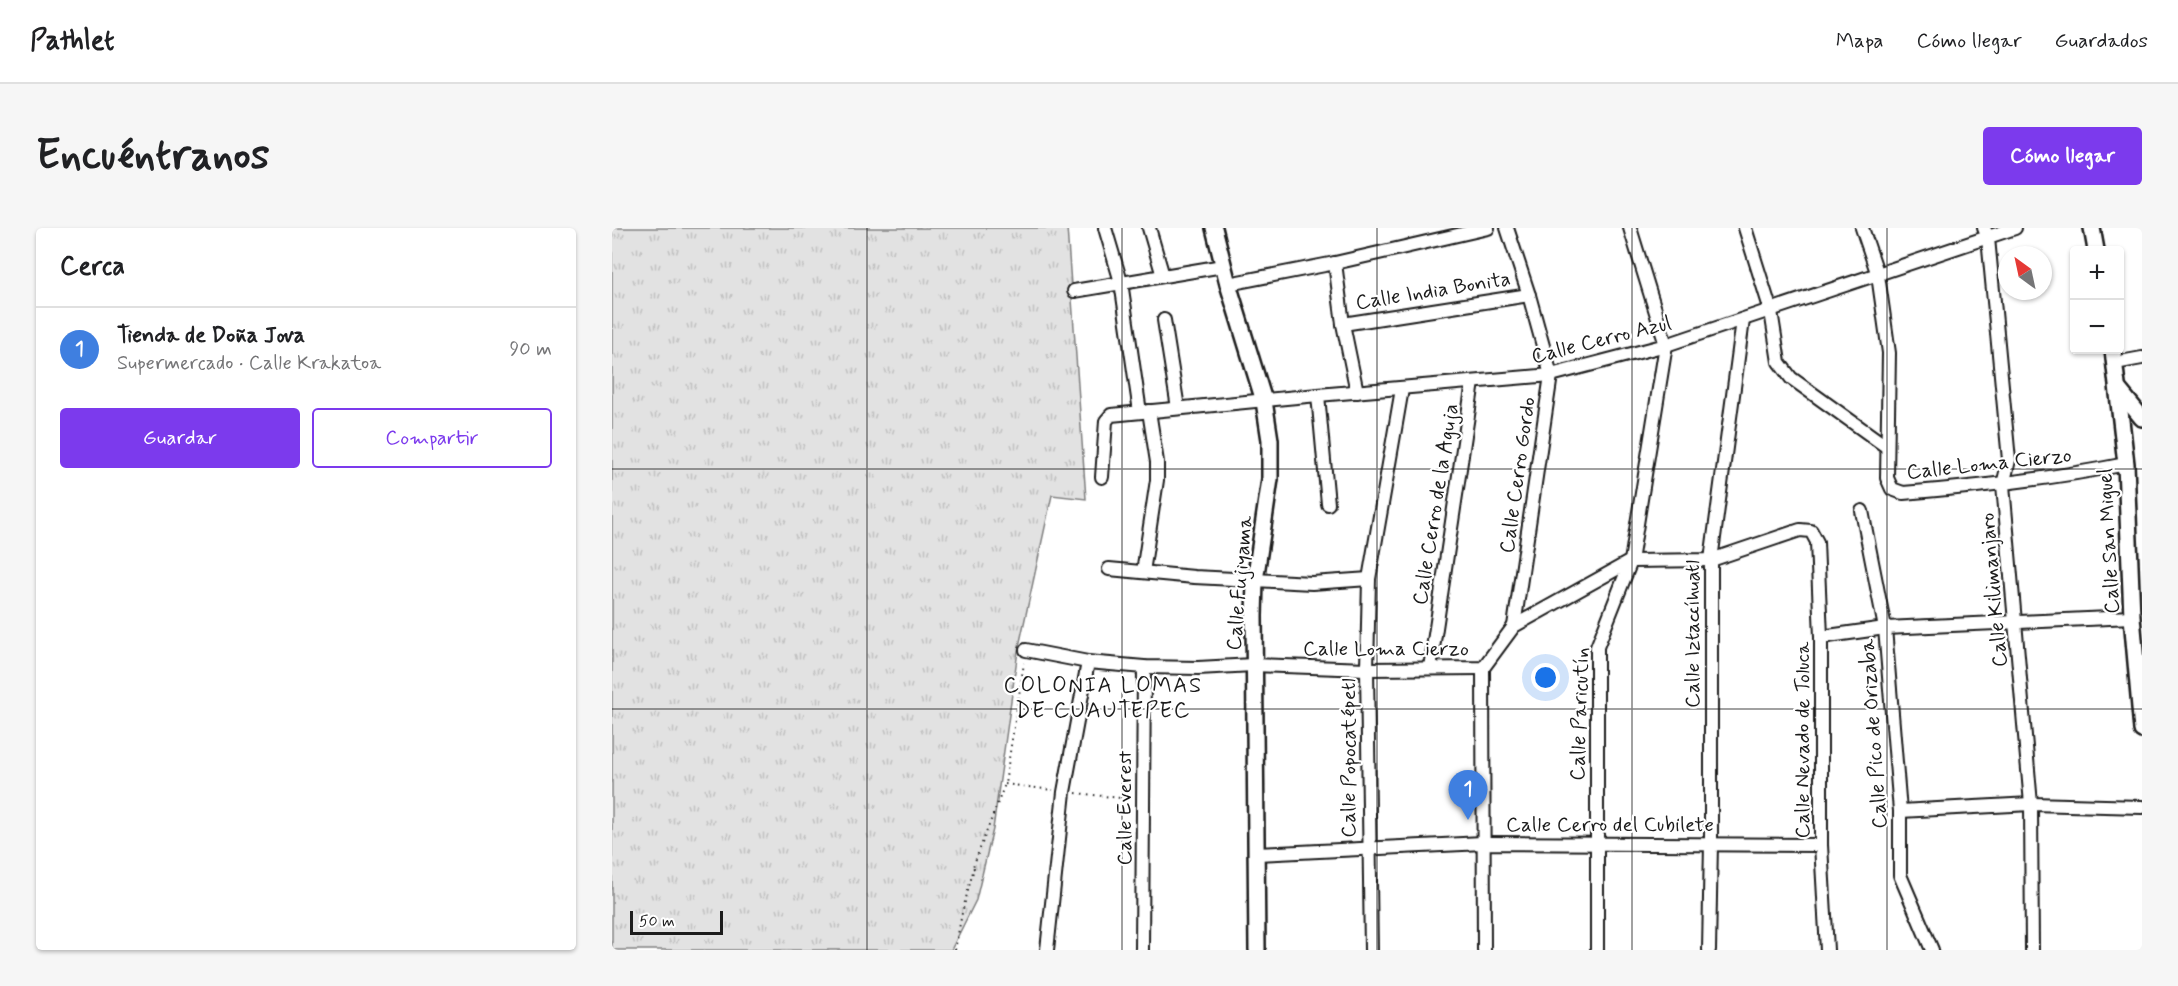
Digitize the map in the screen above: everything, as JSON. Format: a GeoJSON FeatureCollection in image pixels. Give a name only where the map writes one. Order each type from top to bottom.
{"type":"FeatureCollection","features":[{"type":"Feature","properties":{"kind":"street"},"geometry":{"type":"LineString","coordinates":[[1105,228],[1121,282],[1145,412],[1157,462],[1157,480],[1143,572]]}},
{"type":"Feature","properties":{"kind":"street"},"geometry":{"type":"LineString","coordinates":[[1149,228],[1163,276]]}},
{"type":"Feature","properties":{"kind":"street","name":"Calle Fujiyama"},"geometry":{"type":"LineString","coordinates":[[1214,228],[1228,284],[1264,401],[1270,440],[1270,479],[1255,581],[1253,665],[1257,950]]}},
{"type":"Feature","properties":{"kind":"street"},"geometry":{"type":"LineString","coordinates":[[1228,284],[1335,263],[1488,228]]}},
{"type":"Feature","properties":{"kind":"street","name":"Calle Cerro Gordo"},"geometry":{"type":"LineString","coordinates":[[1507,228],[1529,295],[1551,375],[1514,626]]}},
{"type":"Feature","properties":{"kind":"street"},"geometry":{"type":"LineString","coordinates":[[1629,228],[1666,345]]}},
{"type":"Feature","properties":{"kind":"street"},"geometry":{"type":"LineString","coordinates":[[1745,228],[1771,311],[1779,362],[1791,378],[1887,447]]}},
{"type":"Feature","properties":{"kind":"street"},"geometry":{"type":"LineString","coordinates":[[1863,228],[1878,275],[1889,353],[1887,447]]}},
{"type":"Feature","properties":{"kind":"street","name":"Calle Cerro Azul"},"geometry":{"type":"LineString","coordinates":[[1102,477],[1108,417],[1178,408],[1551,375],[1666,345],[1878,275],[1986,233],[2015,228]]}},
{"type":"Feature","properties":{"kind":"street"},"geometry":{"type":"LineString","coordinates":[[2092,228],[2095,246]]}},
{"type":"Feature","properties":{"kind":"street","name":"Calle Kilimanjaro"},"geometry":{"type":"LineString","coordinates":[[1986,233],[2009,459],[2003,484],[2031,804],[2032,950]]}},
{"type":"Feature","properties":{"kind":"street"},"geometry":{"type":"LineString","coordinates":[[1335,263],[1343,324],[1357,392]]}},
{"type":"Feature","properties":{"kind":"street"},"geometry":{"type":"LineString","coordinates":[[1074,291],[1223,266]]}},
{"type":"Feature","properties":{"kind":"street","name":"Calle India Bonita"},"geometry":{"type":"LineString","coordinates":[[1343,324],[1529,295]]}},
{"type":"Feature","properties":{"kind":"street"},"geometry":{"type":"LineString","coordinates":[[1164,320],[1178,408]]}},
{"type":"Feature","properties":{"kind":"street","name":"Calle Iztaccíhuatl"},"geometry":{"type":"LineString","coordinates":[[1709,950],[1712,843],[1711,560],[1743,320]]}},
{"type":"Feature","properties":{"kind":"street","name":"Calle Paricutín"},"geometry":{"type":"LineString","coordinates":[[1597,950],[1597,647],[1631,561],[1666,345]]}},
{"type":"Feature","properties":{"kind":"street"},"geometry":{"type":"LineString","coordinates":[[2114,356],[2142,358]]}},
{"type":"Feature","properties":{"kind":"street","name":"Calle San Miguel"},"geometry":{"type":"LineString","coordinates":[[2114,356],[2126,464],[2132,617],[2142,730]]}},
{"type":"Feature","properties":{"kind":"street","name":"Calle Cerro de la Aguja"},"geometry":{"type":"LineString","coordinates":[[1430,668],[1473,382]]}},
{"type":"Feature","properties":{"kind":"street","name":"Calle Popocatépetl"},"geometry":{"type":"LineString","coordinates":[[1371,950],[1367,669],[1369,579],[1402,389]]}},
{"type":"Feature","properties":{"kind":"street"},"geometry":{"type":"LineString","coordinates":[[2119,390],[2142,418]]}},
{"type":"Feature","properties":{"kind":"street"},"geometry":{"type":"LineString","coordinates":[[1318,395],[1328,504]]}},
{"type":"Feature","properties":{"kind":"street","name":"Calle Loma Cierzo"},"geometry":{"type":"LineString","coordinates":[[1887,447],[1887,478],[1892,489],[1903,493],[2073,475],[2126,464]]}},
{"type":"Feature","properties":{"kind":"street","name":"Calle Pico de Orizaba"},"geometry":{"type":"LineString","coordinates":[[1862,511],[1885,628],[1900,811],[1900,875],[1932,950]]}},
{"type":"Feature","properties":{"kind":"street","name":"Calle Loma Cierzo"},"geometry":{"type":"LineString","coordinates":[[1026,650],[1088,662],[1144,667],[1198,668],[1253,665],[1367,669],[1483,668],[1514,626],[1631,561],[1711,560],[1800,530],[1811,531]]}},
{"type":"Feature","properties":{"kind":"street","name":"Calle Nevado de Toluca"},"geometry":{"type":"LineString","coordinates":[[1811,531],[1817,542],[1821,637],[1821,845],[1827,950]]}},
{"type":"Feature","properties":{"kind":"street"},"geometry":{"type":"LineString","coordinates":[[1109,569],[1255,581],[1312,583],[1369,579]]}},
{"type":"Feature","properties":{"kind":"street"},"geometry":{"type":"LineString","coordinates":[[1821,637],[1885,628],[2132,617]]}},
{"type":"Feature","properties":{"kind":"street"},"geometry":{"type":"LineString","coordinates":[[1047,950],[1064,792],[1088,662]]}},
{"type":"Feature","properties":{"kind":"street","name":"Calle Everest"},"geometry":{"type":"LineString","coordinates":[[1142,950],[1144,667]]}},
{"type":"Feature","properties":{"kind":"street"},"geometry":{"type":"LineString","coordinates":[[1483,668],[1484,950]]}},
{"type":"Feature","properties":{"kind":"street"},"geometry":{"type":"LineString","coordinates":[[1900,811],[2031,804],[2142,807]]}},
{"type":"Feature","properties":{"kind":"street","name":"Calle Cerro del Cubilete"},"geometry":{"type":"LineString","coordinates":[[1256,854],[1483,843],[1821,845]]}},
{"type":"Feature","properties":{"kind":"path"},"geometry":{"type":"LineString","coordinates":[[955,950],[974,868],[972,868],[1005,784],[1026,650]]}},
{"type":"Feature","properties":{"kind":"path"},"geometry":{"type":"LineString","coordinates":[[1005,784],[1143,801]]}},
{"type":"Feature","properties":{"kind":"green space"},"geometry":{"type":"Polygon","coordinates":[[[612,228],[1067,228],[1086,499],[1052,495],[1018,651],[993,829],[976,900],[951,950],[612,950],[612,228]]]}},
{"type":"Feature","properties":{"kind":"place","name":"Tienda de Doña Jova"},"geometry":{"type":"Point","coordinates":[1468,820]}},
{"type":"Feature","properties":{"kind":"district","name":"COLONIA LOMAS DE CUAUTEPEC"},"geometry":{"type":"Point","coordinates":[1103,696]}}]}
